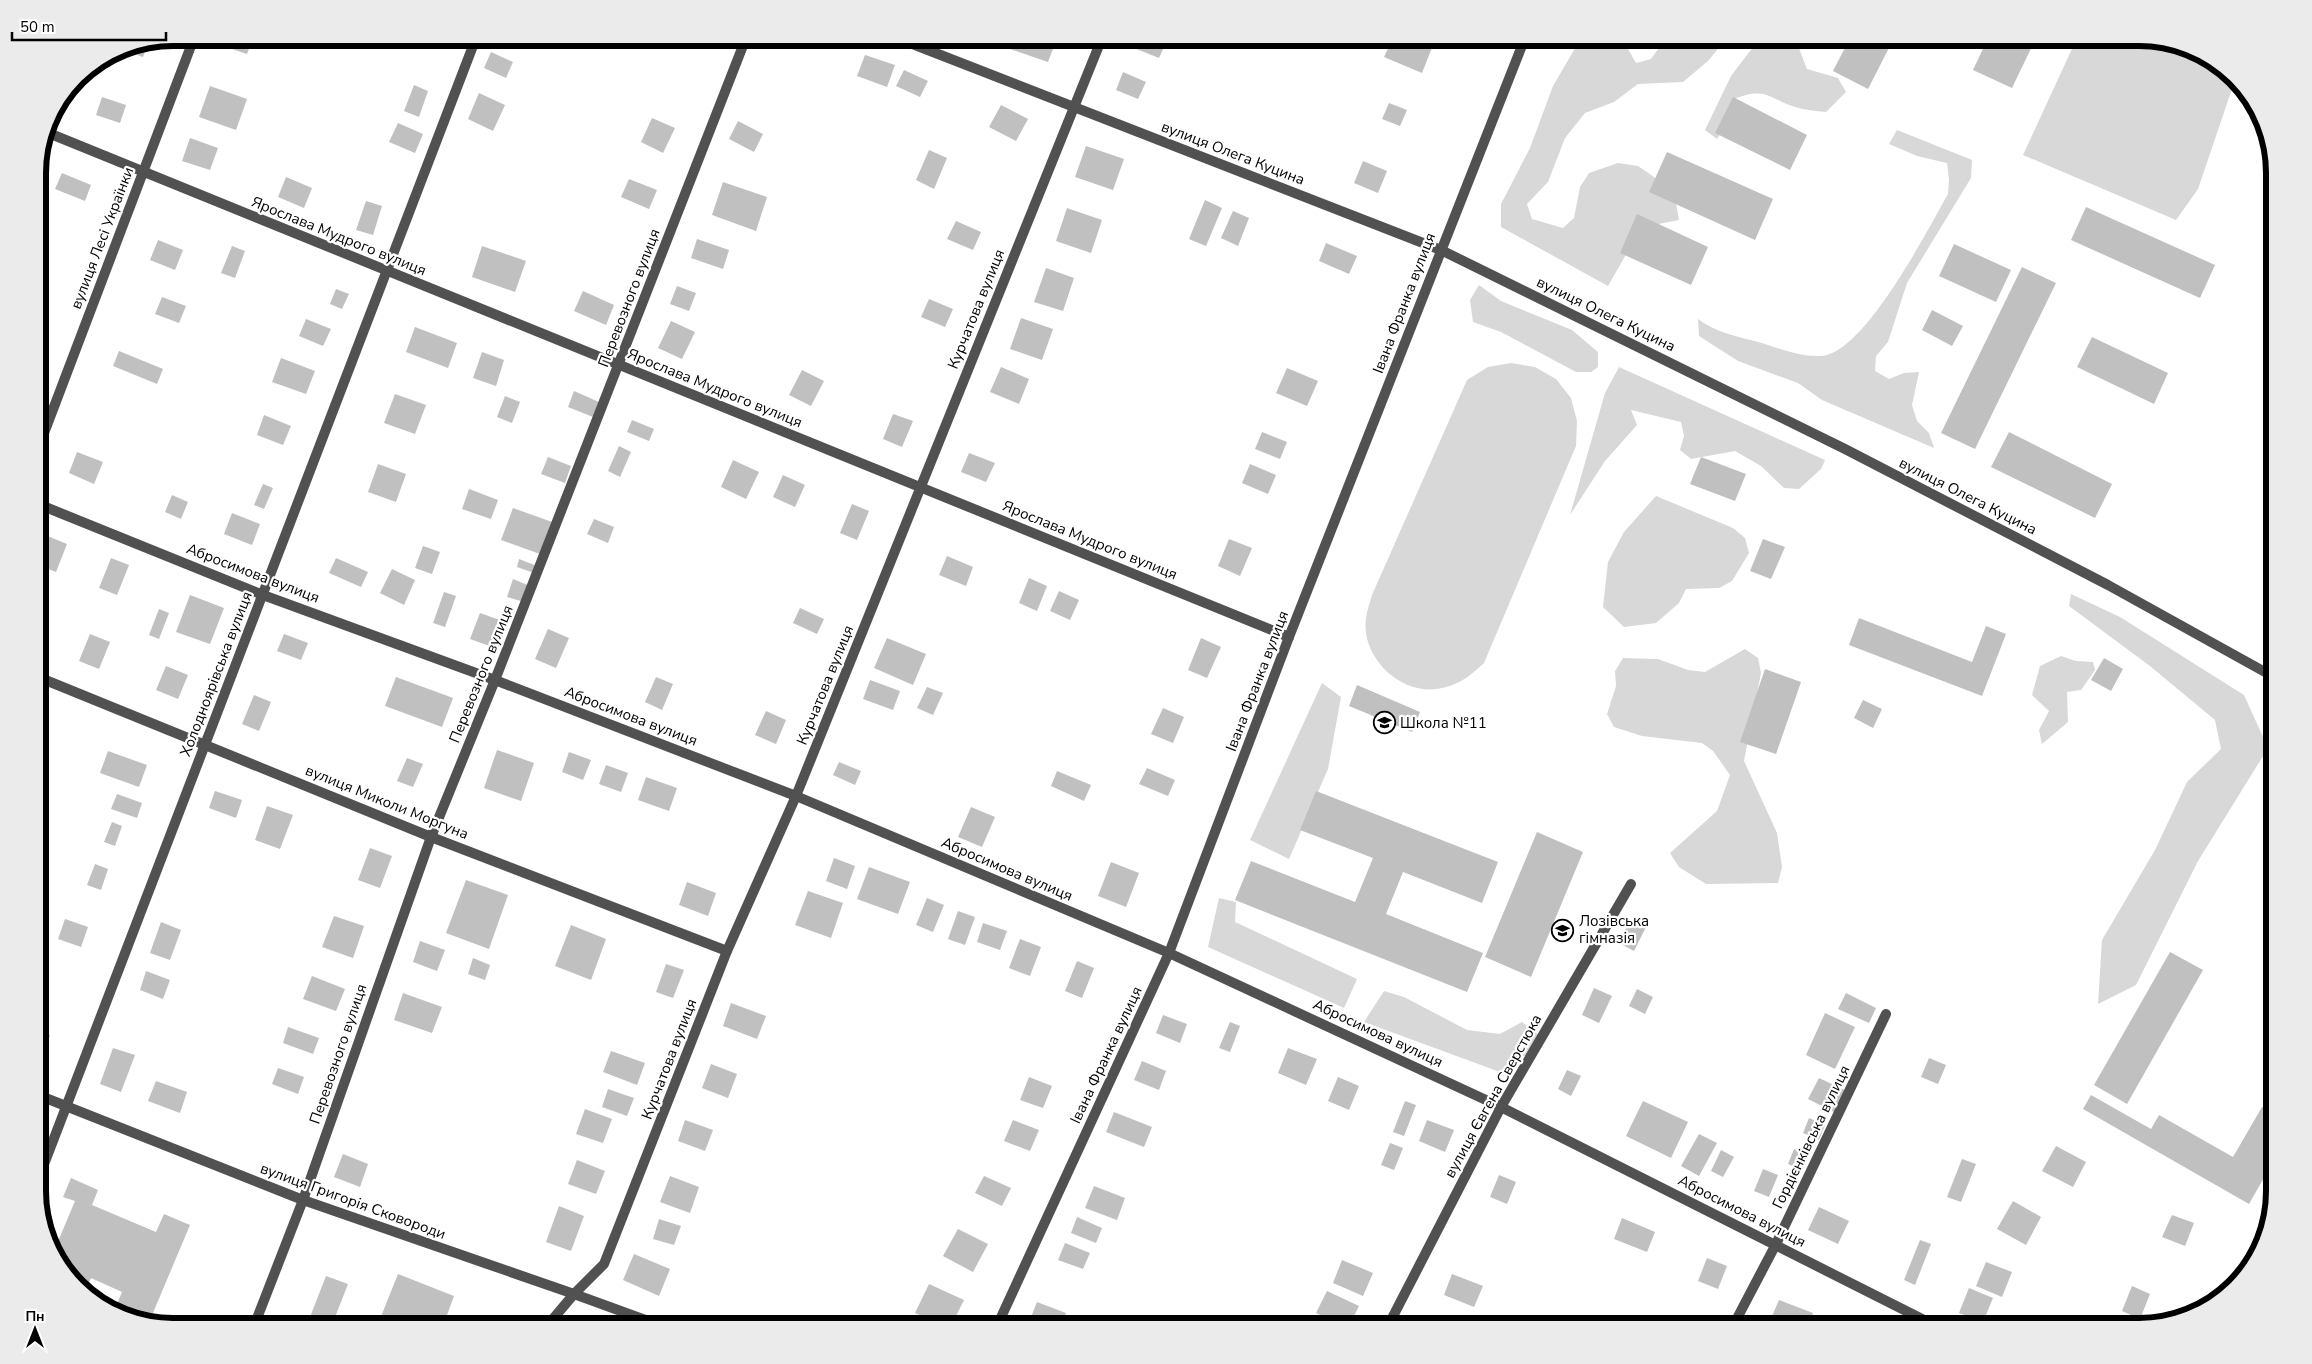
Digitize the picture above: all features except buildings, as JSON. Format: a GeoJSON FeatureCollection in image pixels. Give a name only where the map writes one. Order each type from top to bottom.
{"type":"FeatureCollection","features":[{"type":"Feature","properties":{"kind":"street","name":"вулиця Лесі Українки"},"geometry":{"type":"LineString","coordinates":[[47,425],[191,46]]}},
{"type":"Feature","properties":{"kind":"street","name":"Холодноярівська вулиця"},"geometry":{"type":"LineString","coordinates":[[47,1156],[473,46]]}},
{"type":"Feature","properties":{"kind":"street","name":"Перевозного вулиця"},"geometry":{"type":"LineString","coordinates":[[257,1318],[302,1200],[431,836],[496,680],[743,46]]}},
{"type":"Feature","properties":{"kind":"street","name":"вулиця Олега Куцина"},"geometry":{"type":"LineString","coordinates":[[917,46],[1442,250],[1846,449],[2108,584],[2265,672]]}},
{"type":"Feature","properties":{"kind":"street","name":"Курчатова вулиця"},"geometry":{"type":"LineString","coordinates":[[554,1318],[574,1294],[604,1264],[727,951],[796,796],[1099,46]]}},
{"type":"Feature","properties":{"kind":"street","name":"Івана Франка вулиця"},"geometry":{"type":"LineString","coordinates":[[1001,1318],[1169,953],[1289,637],[1523,46]]}},
{"type":"Feature","properties":{"kind":"street","name":"Ярослава Мудрого вулиця"},"geometry":{"type":"LineString","coordinates":[[53,135],[1289,637]]}},
{"type":"Feature","properties":{"kind":"street","name":"Абросимова вулиця"},"geometry":{"type":"LineString","coordinates":[[47,508],[263,594],[496,680],[796,796],[1169,953],[1501,1107],[1920,1318]]}},
{"type":"Feature","properties":{"kind":"street","name":"вулиця Миколи Моргуна"},"geometry":{"type":"LineString","coordinates":[[47,681],[431,836],[727,951]]}},
{"type":"Feature","properties":{"kind":"street","name":"вулиця Євгена Сверстюка"},"geometry":{"type":"LineString","coordinates":[[1392,1318],[1501,1107],[1631,884]]}},
{"type":"Feature","properties":{"kind":"street","name":"Гордієнківська вулиця"},"geometry":{"type":"LineString","coordinates":[[1737,1318],[1776,1244],[1886,1014]]}},
{"type":"Feature","properties":{"kind":"street","name":"вулиця Григорія Сковороди"},"geometry":{"type":"LineString","coordinates":[[47,1099],[302,1200],[640,1318]]}},
{"type":"Feature","properties":{"kind":"shaded area"},"geometry":{"type":"Polygon","coordinates":[[[1576,46],[1629,46],[1628,49],[1636,63],[1651,59],[1660,46],[1720,46],[1708,61],[1683,82],[1638,84],[1614,102],[1585,113],[1565,138],[1548,182],[1527,204],[1532,219],[1563,228],[1574,218],[1580,187],[1589,173],[1618,163],[1638,166],[1654,177],[1676,203],[1679,220],[1648,226],[1636,237],[1608,286],[1501,227],[1501,204],[1530,148],[1553,86],[1576,46]]]}},
{"type":"Feature","properties":{"kind":"shaded area"},"geometry":{"type":"Polygon","coordinates":[[[1754,46],[1798,46],[1807,69],[1838,78],[1846,92],[1826,112],[1795,107],[1761,94],[1736,98],[1734,114],[1717,139],[1705,130],[1731,76],[1754,46]]]}},
{"type":"Feature","properties":{"kind":"shaded area"},"geometry":{"type":"Polygon","coordinates":[[[2073,46],[2139,46],[2172,51],[2202,63],[2232,88],[2198,189],[2176,220],[2023,155],[2073,46]]]}},
{"type":"Feature","properties":{"kind":"shaded area"},"geometry":{"type":"Polygon","coordinates":[[[1897,130],[1972,160],[1971,178],[1907,283],[1888,342],[1876,356],[1875,371],[1889,379],[1904,373],[1919,372],[1912,405],[1917,421],[1929,433],[1934,448],[1822,400],[1798,383],[1738,361],[1699,336],[1698,319],[1712,328],[1728,334],[1791,352],[1821,356],[1838,350],[1856,335],[1875,314],[1893,288],[1948,194],[1947,163],[1917,156],[1889,144],[1897,130]]]}},
{"type":"Feature","properties":{"kind":"shaded area"},"geometry":{"type":"Polygon","coordinates":[[[1479,285],[1501,301],[1572,330],[1598,352],[1598,367],[1591,372],[1576,372],[1501,332],[1473,322],[1470,300],[1479,285]]]}},
{"type":"Feature","properties":{"kind":"shaded area"},"geometry":{"type":"Polygon","coordinates":[[[1511,363],[1535,367],[1556,379],[1571,398],[1577,421],[1576,446],[1484,663],[1466,678],[1452,685],[1431,689],[1415,687],[1401,682],[1388,673],[1370,648],[1366,633],[1366,618],[1372,595],[1467,380],[1488,367],[1511,363]]]}},
{"type":"Feature","properties":{"kind":"shaded area"},"geometry":{"type":"Polygon","coordinates":[[[1619,367],[1825,460],[1821,469],[1799,489],[1784,488],[1761,466],[1735,451],[1691,459],[1680,450],[1684,436],[1681,422],[1631,410],[1637,425],[1605,461],[1570,515],[1605,393],[1619,367]]]}},
{"type":"Feature","properties":{"kind":"shaded area"},"geometry":{"type":"Polygon","coordinates":[[[1656,496],[1733,528],[1745,538],[1749,553],[1732,581],[1719,588],[1686,589],[1679,603],[1656,623],[1624,627],[1603,607],[1608,562],[1624,532],[1656,496]]]}},
{"type":"Feature","properties":{"kind":"shaded area"},"geometry":{"type":"Polygon","coordinates":[[[2071,594],[2120,617],[2244,695],[2266,743],[2266,752],[2198,861],[2136,985],[2098,1004],[2102,940],[2155,850],[2187,782],[2221,749],[2215,720],[2150,666],[2069,606],[2071,594]]]}},
{"type":"Feature","properties":{"kind":"shaded area"},"geometry":{"type":"Polygon","coordinates":[[[1745,649],[1758,658],[1761,673],[1744,761],[1777,833],[1782,867],[1778,883],[1706,884],[1679,867],[1670,853],[1717,811],[1730,775],[1713,751],[1702,743],[1642,736],[1614,727],[1607,714],[1616,686],[1615,671],[1623,658],[1658,659],[1688,670],[1705,672],[1745,649]]]}},
{"type":"Feature","properties":{"kind":"shaded area"},"geometry":{"type":"Polygon","coordinates":[[[2061,656],[2076,661],[2093,662],[2095,670],[2081,690],[2067,692],[2068,722],[2042,744],[2039,730],[2049,711],[2032,695],[2040,666],[2061,656]]]}},
{"type":"Feature","properties":{"kind":"shaded area"},"geometry":{"type":"Polygon","coordinates":[[[1322,683],[1341,697],[1328,769],[1289,859],[1250,840],[1322,683]]]}},
{"type":"Feature","properties":{"kind":"shaded area"},"geometry":{"type":"Polygon","coordinates":[[[1219,898],[1236,902],[1235,922],[1357,979],[1344,1008],[1208,947],[1219,898]]]}},
{"type":"Feature","properties":{"kind":"shaded area"},"geometry":{"type":"Polygon","coordinates":[[[1384,991],[1404,997],[1467,1030],[1500,1034],[1522,1022],[1540,1036],[1537,1047],[1500,1072],[1364,1022],[1384,991]]]}},
{"type":"Feature","properties":{"kind":"place","name":"Школа №11"},"geometry":{"type":"Point","coordinates":[1384,723]}},
{"type":"Feature","properties":{"kind":"place","name":"Лозівська гімназія"},"geometry":{"type":"Point","coordinates":[1563,930]}}]}
